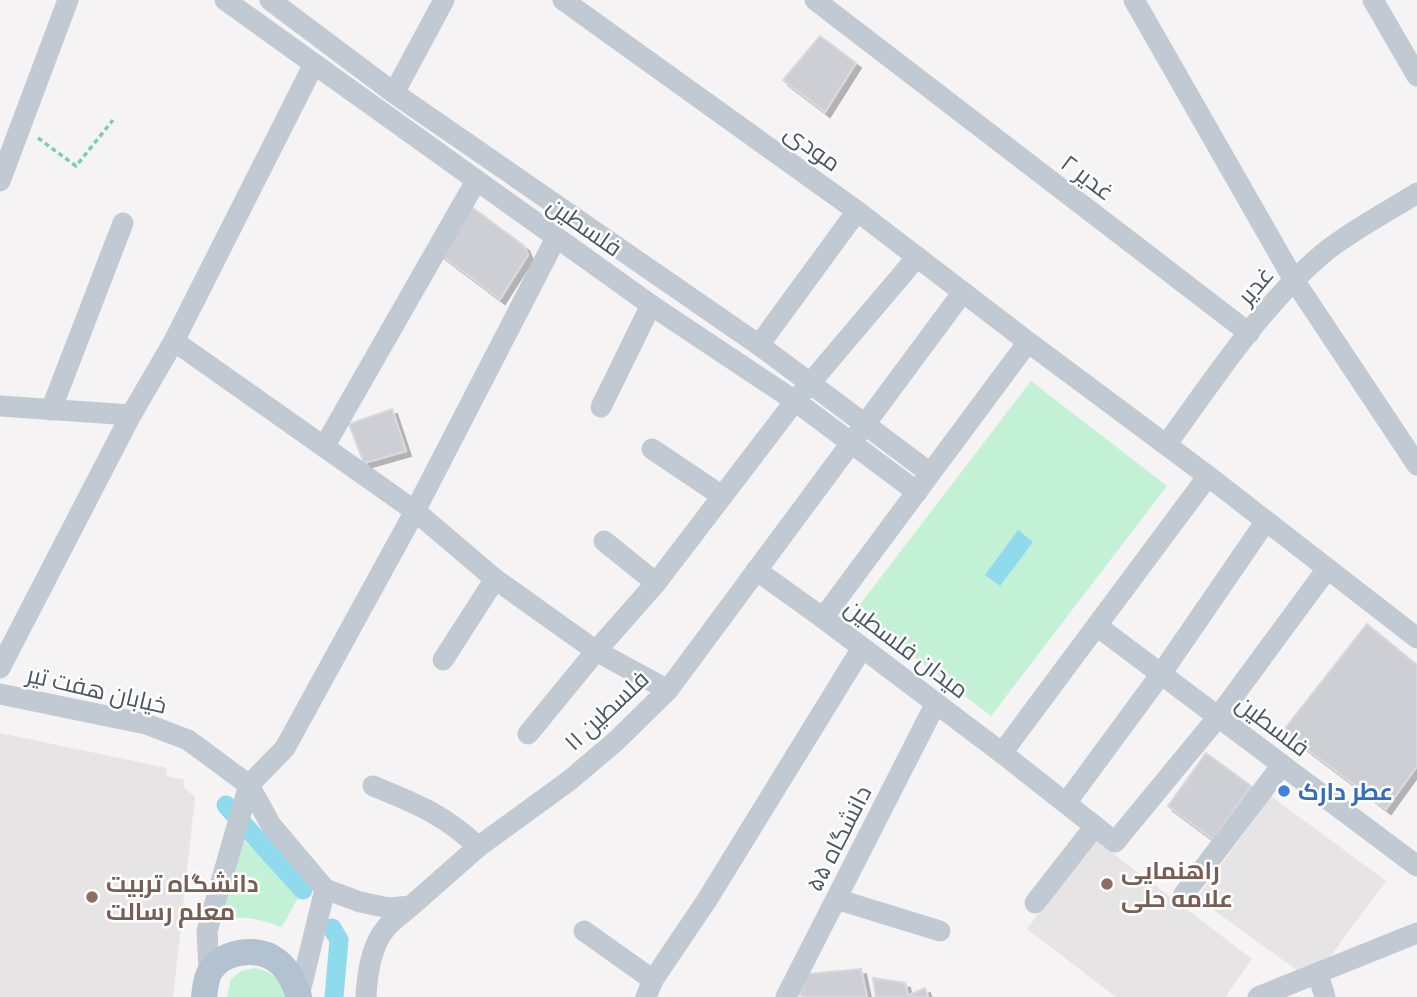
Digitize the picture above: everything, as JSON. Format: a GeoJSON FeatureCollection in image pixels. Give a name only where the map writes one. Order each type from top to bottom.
{"type":"FeatureCollection","features":[{"type":"Feature","properties":{"kind":"main road"},"geometry":{"type":"LineString","coordinates":[[206,984],[221,960],[235,954],[264,953],[288,972],[299,997]]}},
{"type":"Feature","properties":{"kind":"street"},"geometry":{"type":"LineString","coordinates":[[0,181],[68,0]]}},
{"type":"Feature","properties":{"kind":"street","name":"فلسطین"},"geometry":{"type":"LineString","coordinates":[[225,0],[651,305],[795,401],[916,492]]}},
{"type":"Feature","properties":{"kind":"street","name":"فلسطین"},"geometry":{"type":"LineString","coordinates":[[270,0],[394,93],[759,345],[930,473]]}},
{"type":"Feature","properties":{"kind":"street"},"geometry":{"type":"LineString","coordinates":[[394,93],[444,0]]}},
{"type":"Feature","properties":{"kind":"street","name":"مودی"},"geometry":{"type":"LineString","coordinates":[[563,0],[857,211],[1028,342]]}},
{"type":"Feature","properties":{"kind":"street","name":"غدیر ۲"},"geometry":{"type":"LineString","coordinates":[[815,0],[1249,332]]}},
{"type":"Feature","properties":{"kind":"street"},"geometry":{"type":"LineString","coordinates":[[1134,0],[1294,280],[1417,465]]}},
{"type":"Feature","properties":{"kind":"street"},"geometry":{"type":"LineString","coordinates":[[1373,0],[1417,76]]}},
{"type":"Feature","properties":{"kind":"street"},"geometry":{"type":"LineString","coordinates":[[0,668],[131,415],[174,341],[314,64]]}},
{"type":"Feature","properties":{"kind":"street"},"geometry":{"type":"LineString","coordinates":[[324,447],[476,181]]}},
{"type":"Feature","properties":{"kind":"street","name":"غدیر"},"geometry":{"type":"LineString","coordinates":[[1166,445],[1249,332],[1294,280],[1328,250],[1417,193]]}},
{"type":"Feature","properties":{"kind":"street"},"geometry":{"type":"LineString","coordinates":[[759,345],[857,211]]}},
{"type":"Feature","properties":{"kind":"street"},"geometry":{"type":"LineString","coordinates":[[51,410],[122,223]]}},
{"type":"Feature","properties":{"kind":"street"},"geometry":{"type":"LineString","coordinates":[[206,984],[207,931],[250,785],[285,748],[415,510],[556,238]]}},
{"type":"Feature","properties":{"kind":"street"},"geometry":{"type":"LineString","coordinates":[[528,734],[656,583],[795,401],[917,257]]}},
{"type":"Feature","properties":{"kind":"street","name":"فلسطین ۱۱"},"geometry":{"type":"LineString","coordinates":[[366,997],[375,947],[385,929],[478,847],[570,780],[616,741],[668,690],[963,292]]}},
{"type":"Feature","properties":{"kind":"street"},"geometry":{"type":"LineString","coordinates":[[601,407],[651,305]]}},
{"type":"Feature","properties":{"kind":"street"},"geometry":{"type":"LineString","coordinates":[[174,341],[415,510],[495,579],[596,651],[668,690]]}},
{"type":"Feature","properties":{"kind":"street"},"geometry":{"type":"LineString","coordinates":[[1028,342],[1208,476],[1417,638]]}},
{"type":"Feature","properties":{"kind":"street","name":"میدان فلسطین"},"geometry":{"type":"LineString","coordinates":[[1028,342],[823,618],[1115,842],[1218,717]]}},
{"type":"Feature","properties":{"kind":"street"},"geometry":{"type":"LineString","coordinates":[[0,406],[131,415]]}},
{"type":"Feature","properties":{"kind":"street"},"geometry":{"type":"LineString","coordinates":[[652,449],[722,496]]}},
{"type":"Feature","properties":{"kind":"street"},"geometry":{"type":"LineString","coordinates":[[1002,753],[1208,476]]}},
{"type":"Feature","properties":{"kind":"street"},"geometry":{"type":"LineString","coordinates":[[1066,803],[1161,674],[1266,521]]}},
{"type":"Feature","properties":{"kind":"street"},"geometry":{"type":"LineString","coordinates":[[604,541],[656,583]]}},
{"type":"Feature","properties":{"kind":"street"},"geometry":{"type":"LineString","coordinates":[[1218,717],[1328,569]]}},
{"type":"Feature","properties":{"kind":"street"},"geometry":{"type":"LineString","coordinates":[[756,570],[823,618]]}},
{"type":"Feature","properties":{"kind":"street"},"geometry":{"type":"LineString","coordinates":[[443,660],[495,579]]}},
{"type":"Feature","properties":{"kind":"street","name":"فلسطین"},"geometry":{"type":"LineString","coordinates":[[1097,626],[1417,866]]}},
{"type":"Feature","properties":{"kind":"street"},"geometry":{"type":"LineString","coordinates":[[584,931],[649,988],[707,900],[862,648]]}},
{"type":"Feature","properties":{"kind":"street","name":"خیابان هفت تیر"},"geometry":{"type":"LineString","coordinates":[[0,694],[146,724],[188,740],[250,785]]}},
{"type":"Feature","properties":{"kind":"street","name":"دانشگاه ۵۵"},"geometry":{"type":"LineString","coordinates":[[786,997],[936,703]]}},
{"type":"Feature","properties":{"kind":"street"},"geometry":{"type":"LineString","coordinates":[[1184,894],[1282,765]]}},
{"type":"Feature","properties":{"kind":"street"},"geometry":{"type":"LineString","coordinates":[[250,785],[271,825],[326,889],[360,902],[390,908],[411,906]]}},
{"type":"Feature","properties":{"kind":"street"},"geometry":{"type":"LineString","coordinates":[[373,786],[422,805],[450,822],[478,847]]}},
{"type":"Feature","properties":{"kind":"street"},"geometry":{"type":"LineString","coordinates":[[1035,903],[1095,826]]}},
{"type":"Feature","properties":{"kind":"street"},"geometry":{"type":"LineString","coordinates":[[299,997],[326,889]]}},
{"type":"Feature","properties":{"kind":"street"},"geometry":{"type":"LineString","coordinates":[[836,900],[940,931]]}},
{"type":"Feature","properties":{"kind":"street"},"geometry":{"type":"LineString","coordinates":[[1258,997],[1417,933]]}},
{"type":"Feature","properties":{"kind":"street"},"geometry":{"type":"LineString","coordinates":[[1318,974],[1325,997]]}},
{"type":"Feature","properties":{"kind":"path"},"geometry":{"type":"LineString","coordinates":[[20,125],[76,166],[113,120]]}},
{"type":"Feature","properties":{"kind":"shaded area","name":"دانشگاه تربیت معلم رسالت"},"geometry":{"type":"Polygon","coordinates":[[[0,733],[167,768],[166,776],[185,780],[183,787],[195,797],[173,997],[0,997],[0,733]]]}},
{"type":"Feature","properties":{"kind":"shaded area"},"geometry":{"type":"Polygon","coordinates":[[[1271,796],[1386,881],[1312,981],[1197,898],[1271,796]]]}},
{"type":"Feature","properties":{"kind":"shaded area","name":"راهنمایی علامه حلی"},"geometry":{"type":"Polygon","coordinates":[[[1094,839],[1252,959],[1225,997],[1116,997],[1027,929],[1094,839]]]}},
{"type":"Feature","properties":{"kind":"green space"},"geometry":{"type":"Polygon","coordinates":[[[1031,381],[1167,486],[991,716],[855,611],[1031,381]]]}},
{"type":"Feature","properties":{"kind":"green space"},"geometry":{"type":"Polygon","coordinates":[[[239,836],[282,875],[299,896],[282,927],[249,918],[216,920],[239,836]]]}},
{"type":"Feature","properties":{"kind":"green space"},"geometry":{"type":"Polygon","coordinates":[[[255,968],[276,978],[288,997],[227,997],[231,979],[241,971],[255,968]]]}},
{"type":"Feature","properties":{"kind":"water"},"geometry":{"type":"Polygon","coordinates":[[[1018,530],[1033,542],[1000,586],[985,575],[1018,530]]]}},
{"type":"Feature","properties":{"kind":"building"},"geometry":{"type":"Polygon","coordinates":[[[820,36],[856,63],[825,112],[783,80],[820,36]]]}},
{"type":"Feature","properties":{"kind":"building"},"geometry":{"type":"Polygon","coordinates":[[[469,205],[524,246],[528,255],[500,299],[436,251],[469,205]]]}},
{"type":"Feature","properties":{"kind":"building"},"geometry":{"type":"Polygon","coordinates":[[[392,409],[406,451],[364,463],[349,424],[392,409]]]}},
{"type":"Feature","properties":{"kind":"building"},"geometry":{"type":"Polygon","coordinates":[[[1367,624],[1417,665],[1417,766],[1386,809],[1283,731],[1367,624]]]}},
{"type":"Feature","properties":{"kind":"building"},"geometry":{"type":"Polygon","coordinates":[[[1206,753],[1251,786],[1213,839],[1168,806],[1206,753]]]}},
{"type":"Feature","properties":{"kind":"building"},"geometry":{"type":"Polygon","coordinates":[[[861,969],[867,997],[800,995],[808,974],[861,969]]]}},
{"type":"Feature","properties":{"kind":"building"},"geometry":{"type":"Polygon","coordinates":[[[873,978],[905,983],[908,995],[911,994],[912,997],[876,997],[873,978]]]}},
{"type":"Feature","properties":{"kind":"building"},"geometry":{"type":"Polygon","coordinates":[[[925,988],[928,997],[912,997],[911,994],[925,988]]]}},
{"type":"Feature","properties":{"kind":"waterway"},"geometry":{"type":"LineString","coordinates":[[226,805],[303,890]]}},
{"type":"Feature","properties":{"kind":"waterway"},"geometry":{"type":"LineString","coordinates":[[332,928],[339,940],[334,997]]}},
{"type":"Feature","properties":{"kind":"place","name":"عطر دارک"},"geometry":{"type":"Point","coordinates":[1284,791]}},
{"type":"Feature","properties":{"kind":"place","name":"راهنمایی علامه حلی"},"geometry":{"type":"Point","coordinates":[1107,884]}},
{"type":"Feature","properties":{"kind":"place","name":"دانشگاه تربیت معلم رسالت"},"geometry":{"type":"Point","coordinates":[92,897]}}]}
